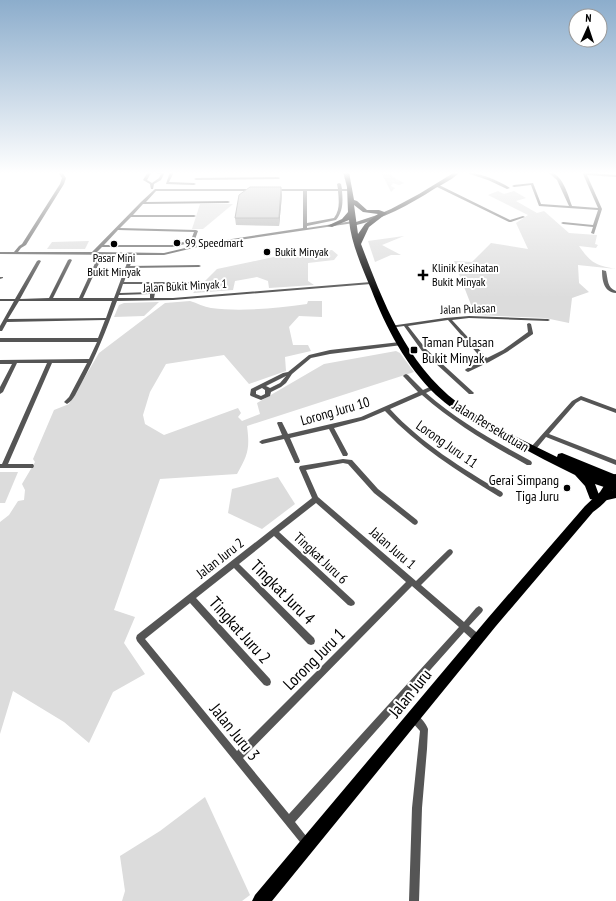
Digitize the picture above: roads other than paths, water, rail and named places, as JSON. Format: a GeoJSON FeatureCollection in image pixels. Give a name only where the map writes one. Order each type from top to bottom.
{"type":"FeatureCollection","features":[{"type":"Feature","properties":{"kind":"main road"},"geometry":{"type":"LineString","coordinates":[[330,226],[344,221],[349,214]]}},
{"type":"Feature","properties":{"kind":"main road"},"geometry":{"type":"LineString","coordinates":[[351,214],[355,222]]}},
{"type":"Feature","properties":{"kind":"main road"},"geometry":{"type":"LineString","coordinates":[[355,214],[358,244],[390,327],[400,344],[434,387],[457,407],[482,423],[538,453],[576,471],[612,483]]}},
{"type":"Feature","properties":{"kind":"main road"},"geometry":{"type":"LineString","coordinates":[[355,222],[378,214]]}},
{"type":"Feature","properties":{"kind":"main road"},"geometry":{"type":"LineString","coordinates":[[358,244],[366,225],[380,214]]}},
{"type":"Feature","properties":{"kind":"main road"},"geometry":{"type":"LineString","coordinates":[[522,444],[534,447],[612,483]]}},
{"type":"Feature","properties":{"kind":"main road"},"geometry":{"type":"LineString","coordinates":[[576,471],[590,484],[599,496],[612,483]]}},
{"type":"Feature","properties":{"kind":"main road","name":"Jalan Juru"},"geometry":{"type":"LineString","coordinates":[[261,901],[275,886],[307,844],[414,718],[478,638],[589,509],[598,503],[599,496],[612,483]]}},
{"type":"Feature","properties":{"kind":"street"},"geometry":{"type":"LineString","coordinates":[[15,254],[24,244],[43,214]]}},
{"type":"Feature","properties":{"kind":"street"},"geometry":{"type":"LineString","coordinates":[[305,214],[305,228]]}},
{"type":"Feature","properties":{"kind":"street"},"geometry":{"type":"LineString","coordinates":[[305,228],[335,219],[339,214]]}},
{"type":"Feature","properties":{"kind":"street"},"geometry":{"type":"LineString","coordinates":[[496,214],[510,221],[523,217]]}},
{"type":"Feature","properties":{"kind":"street"},"geometry":{"type":"LineString","coordinates":[[593,232],[599,214]]}},
{"type":"Feature","properties":{"kind":"street"},"geometry":{"type":"LineString","coordinates":[[93,254],[130,216],[194,216]]}},
{"type":"Feature","properties":{"kind":"street"},"geometry":{"type":"LineString","coordinates":[[0,253],[164,254],[206,244],[305,228],[355,222]]}},
{"type":"Feature","properties":{"kind":"street"},"geometry":{"type":"LineString","coordinates":[[563,224],[595,226]]}},
{"type":"Feature","properties":{"kind":"street"},"geometry":{"type":"LineString","coordinates":[[101,246],[172,246],[193,241],[196,231],[117,230]]}},
{"type":"Feature","properties":{"kind":"street"},"geometry":{"type":"LineString","coordinates":[[22,254],[26,247],[24,244]]}},
{"type":"Feature","properties":{"kind":"street"},"geometry":{"type":"LineString","coordinates":[[67,402],[71,398],[91,361],[132,255]]}},
{"type":"Feature","properties":{"kind":"street"},"geometry":{"type":"LineString","coordinates":[[80,300],[99,259]]}},
{"type":"Feature","properties":{"kind":"street"},"geometry":{"type":"LineString","coordinates":[[50,300],[70,260]]}},
{"type":"Feature","properties":{"kind":"street"},"geometry":{"type":"LineString","coordinates":[[0,330],[39,262]]}},
{"type":"Feature","properties":{"kind":"street"},"geometry":{"type":"LineString","coordinates":[[127,267],[199,266]]}},
{"type":"Feature","properties":{"kind":"street"},"geometry":{"type":"LineString","coordinates":[[604,271],[608,289],[611,292],[616,292]]}},
{"type":"Feature","properties":{"kind":"street"},"geometry":{"type":"LineString","coordinates":[[121,283],[190,283]]}},
{"type":"Feature","properties":{"kind":"street","name":"Jalan Bukit Minyak 1"},"geometry":{"type":"LineString","coordinates":[[0,300],[80,300],[116,297],[173,299],[372,283]]}},
{"type":"Feature","properties":{"kind":"street"},"geometry":{"type":"LineString","coordinates":[[116,297],[153,293],[152,299]]}},
{"type":"Feature","properties":{"kind":"street","name":"Jalan Pulasan"},"geometry":{"type":"LineString","coordinates":[[390,327],[449,318],[472,317],[548,320]]}},
{"type":"Feature","properties":{"kind":"street"},"geometry":{"type":"LineString","coordinates":[[449,318],[487,361]]}},
{"type":"Feature","properties":{"kind":"street"},"geometry":{"type":"LineString","coordinates":[[5,321],[107,320]]}},
{"type":"Feature","properties":{"kind":"street"},"geometry":{"type":"LineString","coordinates":[[468,370],[487,361],[531,333],[529,324]]}},
{"type":"Feature","properties":{"kind":"street"},"geometry":{"type":"LineString","coordinates":[[404,325],[429,355],[471,393]]}},
{"type":"Feature","properties":{"kind":"street"},"geometry":{"type":"LineString","coordinates":[[0,340],[100,340]]}},
{"type":"Feature","properties":{"kind":"street"},"geometry":{"type":"LineString","coordinates":[[290,373],[289,377],[282,385],[269,391],[268,395],[264,398],[255,397],[252,392],[285,374],[290,373],[309,357],[330,352],[400,344]]}},
{"type":"Feature","properties":{"kind":"street"},"geometry":{"type":"LineString","coordinates":[[0,362],[91,361]]}},
{"type":"Feature","properties":{"kind":"street"},"geometry":{"type":"LineString","coordinates":[[0,392],[15,362]]}},
{"type":"Feature","properties":{"kind":"street"},"geometry":{"type":"LineString","coordinates":[[31,466],[2,466],[50,362]]}},
{"type":"Feature","properties":{"kind":"street","name":"Jalan Persekutuan"},"geometry":{"type":"LineString","coordinates":[[406,376],[422,393],[443,411],[468,429],[529,463]]}},
{"type":"Feature","properties":{"kind":"street"},"geometry":{"type":"LineString","coordinates":[[259,387],[264,387],[269,391]]}},
{"type":"Feature","properties":{"kind":"street","name":"Lorong Juru 10"},"geometry":{"type":"LineString","coordinates":[[262,442],[362,419],[434,387]]}},
{"type":"Feature","properties":{"kind":"street"},"geometry":{"type":"LineString","coordinates":[[534,447],[547,435],[574,402],[581,398],[616,411]]}},
{"type":"Feature","properties":{"kind":"street","name":"Lorong Juru 11"},"geometry":{"type":"LineString","coordinates":[[386,408],[401,426],[437,454],[500,494]]}},
{"type":"Feature","properties":{"kind":"street"},"geometry":{"type":"LineString","coordinates":[[280,423],[297,461]]}},
{"type":"Feature","properties":{"kind":"street"},"geometry":{"type":"LineString","coordinates":[[330,426],[345,454]]}},
{"type":"Feature","properties":{"kind":"street"},"geometry":{"type":"LineString","coordinates":[[547,435],[616,463]]}},
{"type":"Feature","properties":{"kind":"street","name":"Jalan Juru 1"},"geometry":{"type":"LineString","coordinates":[[415,522],[376,491],[350,462],[342,461],[302,468],[316,499],[478,638]]}},
{"type":"Feature","properties":{"kind":"street","name":"Jalan Juru 2"},"geometry":{"type":"LineString","coordinates":[[140,638],[316,499]]}},
{"type":"Feature","properties":{"kind":"street","name":"Tingkat Juru 6"},"geometry":{"type":"LineString","coordinates":[[274,532],[350,603]]}},
{"type":"Feature","properties":{"kind":"street","name":"Lorong Juru 1"},"geometry":{"type":"LineString","coordinates":[[237,758],[414,583],[450,552]]}},
{"type":"Feature","properties":{"kind":"street","name":"Tingkat Juru 4"},"geometry":{"type":"LineString","coordinates":[[234,564],[311,641]]}},
{"type":"Feature","properties":{"kind":"street","name":"Tingkat Juru 2"},"geometry":{"type":"LineString","coordinates":[[191,598],[268,682]]}},
{"type":"Feature","properties":{"kind":"street","name":"Jalan Juru"},"geometry":{"type":"LineString","coordinates":[[289,821],[479,610]]}},
{"type":"Feature","properties":{"kind":"street","name":"Jalan Juru 3"},"geometry":{"type":"LineString","coordinates":[[140,638],[307,844]]}},
{"type":"Feature","properties":{"kind":"street"},"geometry":{"type":"LineString","coordinates":[[414,718],[424,730],[424,749],[418,808],[414,901]]}},
{"type":"Feature","properties":{"kind":"place","name":"99 Speedmart"},"geometry":{"type":"Point","coordinates":[177,243]}},
{"type":"Feature","properties":{"kind":"place","name":"Pasar Mini Bukit Minyak"},"geometry":{"type":"Point","coordinates":[114,244]}},
{"type":"Feature","properties":{"kind":"place","name":"Bukit Minyak"},"geometry":{"type":"Point","coordinates":[267,252]}},
{"type":"Feature","properties":{"kind":"place","name":"Klinik Kesihatan Bukit Minyak"},"geometry":{"type":"Point","coordinates":[423,275]}},
{"type":"Feature","properties":{"kind":"place","name":"Taman Pulasan Bukit Minyak"},"geometry":{"type":"Point","coordinates":[414,350]}},
{"type":"Feature","properties":{"kind":"place","name":"Gerai Simpang Tiga Juru"},"geometry":{"type":"Point","coordinates":[567,488]}}]}
